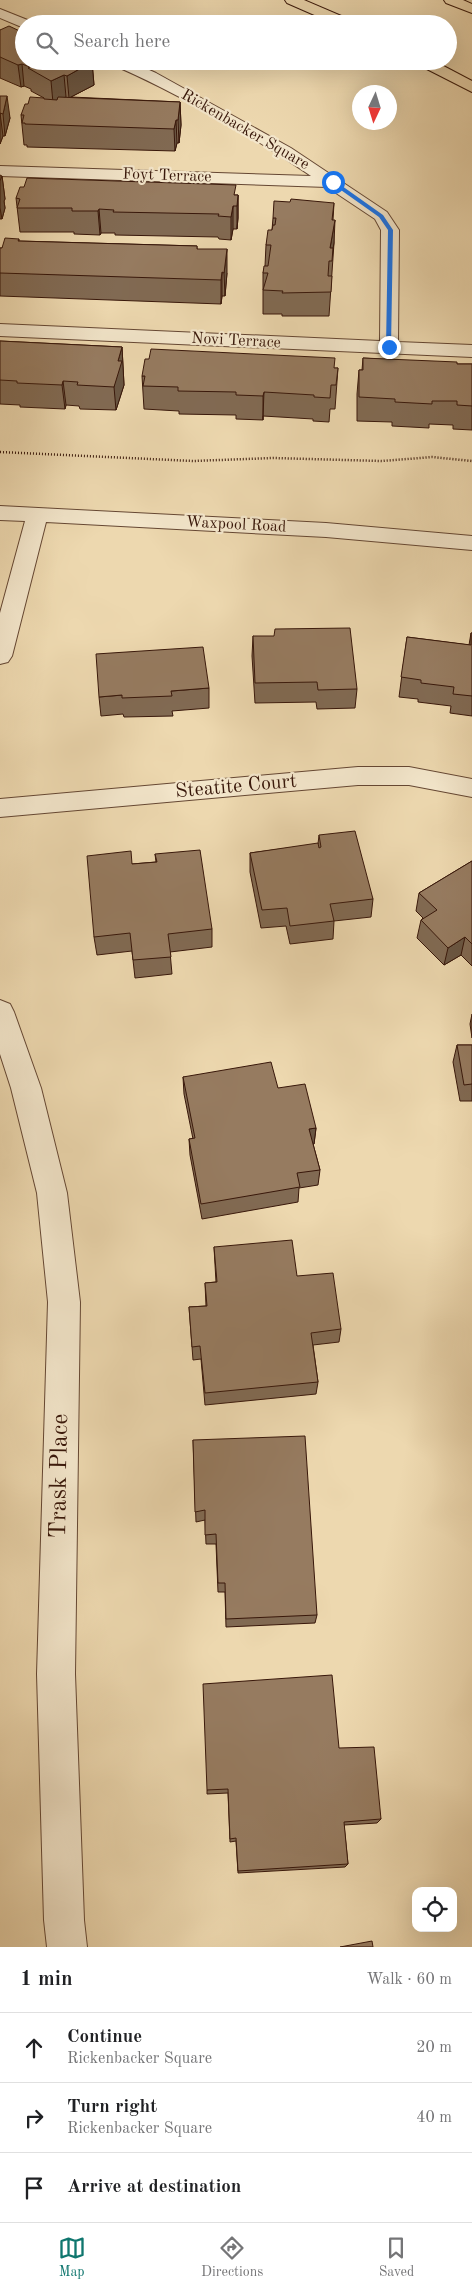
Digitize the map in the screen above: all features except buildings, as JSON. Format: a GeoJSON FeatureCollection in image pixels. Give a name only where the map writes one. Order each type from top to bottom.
{"type":"FeatureCollection","features":[{"type":"Feature","properties":{"kind":"highway"},"geometry":{"type":"LineString","coordinates":[[292,0],[327,15]]}},
{"type":"Feature","properties":{"kind":"highway"},"geometry":{"type":"LineString","coordinates":[[451,0],[472,10]]}},
{"type":"Feature","properties":{"kind":"highway"},"geometry":{"type":"LineString","coordinates":[[439,70],[472,88]]}},
{"type":"Feature","properties":{"kind":"street"},"geometry":{"type":"LineString","coordinates":[[0,13],[15,20]]}},
{"type":"Feature","properties":{"kind":"street","name":"Rickenbacker Square"},"geometry":{"type":"LineString","coordinates":[[137,70],[285,151],[381,216],[390,230],[389,347]]}},
{"type":"Feature","properties":{"kind":"street","name":"Foyt Terrace"},"geometry":{"type":"LineString","coordinates":[[0,170],[333,182]]}},
{"type":"Feature","properties":{"kind":"street","name":"Novi Terrace"},"geometry":{"type":"LineString","coordinates":[[0,330],[472,351]]}},
{"type":"Feature","properties":{"kind":"street","name":"Waxpool Road"},"geometry":{"type":"LineString","coordinates":[[0,513],[326,530],[472,543]]}},
{"type":"Feature","properties":{"kind":"street"},"geometry":{"type":"LineString","coordinates":[[0,656],[38,515]]}},
{"type":"Feature","properties":{"kind":"street","name":"Steatite Court"},"geometry":{"type":"LineString","coordinates":[[0,808],[358,776],[409,776],[472,788]]}},
{"type":"Feature","properties":{"kind":"street","name":"Trask Place"},"geometry":{"type":"LineString","coordinates":[[0,1012],[26,1088],[52,1193],[64,1302],[56,1674],[64,1920],[67,1947]]}},
{"type":"Feature","properties":{"kind":"path"},"geometry":{"type":"LineString","coordinates":[[0,452],[193,461],[273,458],[382,461],[432,458],[472,460]]}},
{"type":"Feature","properties":{"kind":"route"},"geometry":{"type":"LineString","coordinates":[[333,182],[381,216],[390,230],[389,347]]}}]}
